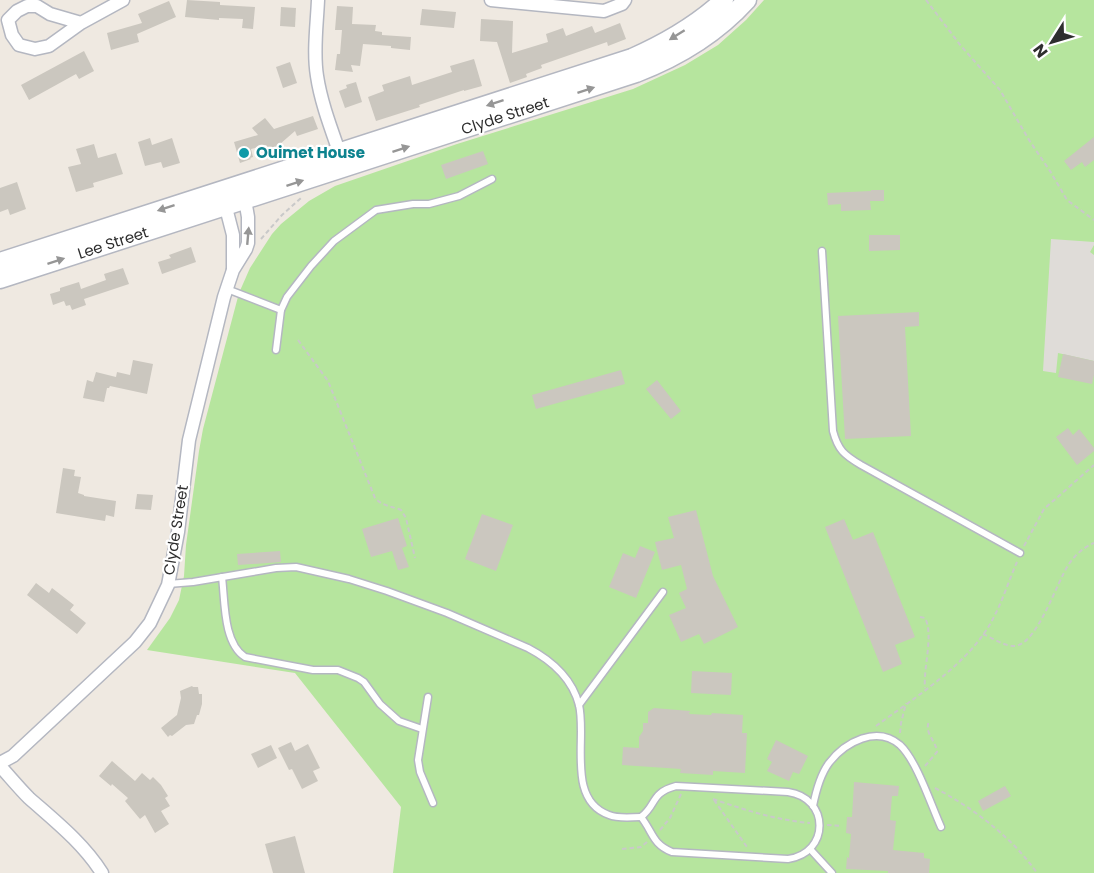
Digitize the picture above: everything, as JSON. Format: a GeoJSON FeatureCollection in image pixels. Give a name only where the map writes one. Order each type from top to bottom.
{"type":"FeatureCollection","features":[{"type":"Feature","properties":{"kind":"main road","name":"Clyde Street"},"geometry":{"type":"LineString","coordinates":[[343,160],[632,58],[663,44],[686,30],[724,0]]}},
{"type":"Feature","properties":{"kind":"main road","name":"Clyde Street"},"geometry":{"type":"LineString","coordinates":[[223,198],[343,160],[603,84],[649,68],[695,44],[722,24],[747,0]]}},
{"type":"Feature","properties":{"kind":"main road","name":"Lee Street"},"geometry":{"type":"LineString","coordinates":[[0,262],[223,198]]}},
{"type":"Feature","properties":{"kind":"main road","name":"Lee Street"},"geometry":{"type":"LineString","coordinates":[[0,279],[223,198]]}},
{"type":"Feature","properties":{"kind":"street"},"geometry":{"type":"LineString","coordinates":[[81,23],[50,14],[37,6],[27,6],[17,11],[8,20],[12,35],[19,45],[35,48],[48,46],[81,23],[123,0]]}},
{"type":"Feature","properties":{"kind":"street"},"geometry":{"type":"LineString","coordinates":[[318,0],[315,60],[317,76],[324,105],[343,160]]}},
{"type":"Feature","properties":{"kind":"street"},"geometry":{"type":"LineString","coordinates":[[490,0],[604,10],[622,4],[625,0]]}},
{"type":"Feature","properties":{"kind":"street","name":"Clyde Street"},"geometry":{"type":"LineString","coordinates":[[0,765],[13,756],[135,642],[150,623],[168,585],[178,532],[189,440],[226,288],[248,243],[248,217],[243,192]]}},
{"type":"Feature","properties":{"kind":"street","name":"Clyde Street"},"geometry":{"type":"LineString","coordinates":[[223,198],[233,235],[233,270]]}},
{"type":"Feature","properties":{"kind":"street"},"geometry":{"type":"LineString","coordinates":[[0,765],[27,795],[86,851],[102,873]]}},
{"type":"Feature","properties":{"kind":"lane"},"geometry":{"type":"LineString","coordinates":[[276,350],[280,310],[301,278],[334,241],[376,210],[429,204],[459,196],[492,178]]}},
{"type":"Feature","properties":{"kind":"lane"},"geometry":{"type":"LineString","coordinates":[[822,251],[833,431],[841,450],[861,465],[1020,553]]}},
{"type":"Feature","properties":{"kind":"lane"},"geometry":{"type":"LineString","coordinates":[[226,288],[280,310]]}},
{"type":"Feature","properties":{"kind":"lane"},"geometry":{"type":"LineString","coordinates":[[168,585],[296,567],[349,579],[427,606],[512,640],[538,653],[564,676],[579,705],[581,772],[585,793],[602,812],[610,816],[641,818],[659,794],[669,788],[683,786],[791,793],[805,798],[813,806],[818,815],[819,825],[818,837],[810,849],[791,859],[672,852],[659,845],[641,818]]}},
{"type":"Feature","properties":{"kind":"lane"},"geometry":{"type":"LineString","coordinates":[[222,577],[229,635],[238,653],[244,657],[313,670],[338,670],[358,678],[364,682],[380,704],[399,721],[422,729]]}},
{"type":"Feature","properties":{"kind":"lane"},"geometry":{"type":"LineString","coordinates":[[579,705],[663,592]]}},
{"type":"Feature","properties":{"kind":"lane"},"geometry":{"type":"LineString","coordinates":[[428,697],[418,760],[420,772],[433,803]]}},
{"type":"Feature","properties":{"kind":"lane"},"geometry":{"type":"LineString","coordinates":[[813,806],[828,764],[843,749],[857,740],[879,736],[891,739],[900,745],[918,771],[941,827]]}},
{"type":"Feature","properties":{"kind":"lane"},"geometry":{"type":"LineString","coordinates":[[810,849],[830,872]]}},
{"type":"Feature","properties":{"kind":"path"},"geometry":{"type":"LineString","coordinates":[[926,0],[961,46],[1000,90],[1067,200],[1094,220]]}},
{"type":"Feature","properties":{"kind":"path"},"geometry":{"type":"LineString","coordinates":[[258,243],[287,209],[307,194]]}},
{"type":"Feature","properties":{"kind":"path"},"geometry":{"type":"LineString","coordinates":[[298,340],[328,381],[375,498],[386,506],[401,510],[406,518],[415,558]]}},
{"type":"Feature","properties":{"kind":"path"},"geometry":{"type":"LineString","coordinates":[[876,726],[951,669],[974,647],[998,611],[1020,553],[1044,509],[1094,465]]}},
{"type":"Feature","properties":{"kind":"path"},"geometry":{"type":"LineString","coordinates":[[983,634],[1004,644],[1015,646],[1023,643],[1034,633],[1041,621],[1070,562],[1094,543]]}},
{"type":"Feature","properties":{"kind":"path"},"geometry":{"type":"LineString","coordinates":[[920,617],[925,618],[928,630],[925,689]]}},
{"type":"Feature","properties":{"kind":"path"},"geometry":{"type":"LineString","coordinates":[[900,745],[900,730],[906,703]]}},
{"type":"Feature","properties":{"kind":"path"},"geometry":{"type":"LineString","coordinates":[[918,771],[936,752],[928,733],[929,721]]}},
{"type":"Feature","properties":{"kind":"path"},"geometry":{"type":"LineString","coordinates":[[921,781],[950,796],[991,825],[1009,841],[1037,873]]}},
{"type":"Feature","properties":{"kind":"path"},"geometry":{"type":"LineString","coordinates":[[621,849],[641,847],[659,831],[670,818],[683,786]]}},
{"type":"Feature","properties":{"kind":"path"},"geometry":{"type":"LineString","coordinates":[[750,857],[750,851],[713,799],[757,814],[797,822],[842,826]]}},
{"type":"Feature","properties":{"kind":"green space"},"geometry":{"type":"Polygon","coordinates":[[[764,0],[1094,0],[1094,873],[393,873],[401,807],[295,673],[147,650],[170,618],[179,600],[203,429],[239,293],[250,268],[272,234],[309,201],[335,186],[457,144],[633,89],[685,65],[718,45],[764,0]]]}},
{"type":"Feature","properties":{"kind":"shaded area"},"geometry":{"type":"Polygon","coordinates":[[[1051,239],[1094,242],[1090,252],[1094,255],[1094,361],[1058,353],[1056,373],[1043,371],[1051,239]]]}},
{"type":"Feature","properties":{"kind":"building"},"geometry":{"type":"Polygon","coordinates":[[[187,0],[255,7],[253,29],[242,28],[243,19],[219,18],[219,20],[185,17],[187,0]]]}},
{"type":"Feature","properties":{"kind":"building"},"geometry":{"type":"Polygon","coordinates":[[[169,1],[176,17],[137,34],[139,42],[111,50],[107,33],[142,23],[138,14],[169,1]]]}},
{"type":"Feature","properties":{"kind":"building"},"geometry":{"type":"Polygon","coordinates":[[[337,6],[353,7],[352,24],[376,25],[375,31],[382,32],[382,35],[411,37],[410,50],[363,44],[360,66],[351,65],[353,72],[335,70],[337,54],[340,54],[342,30],[335,30],[337,6]]]}},
{"type":"Feature","properties":{"kind":"building"},"geometry":{"type":"Polygon","coordinates":[[[281,7],[296,8],[295,27],[280,26],[281,7]]]}},
{"type":"Feature","properties":{"kind":"building"},"geometry":{"type":"Polygon","coordinates":[[[422,9],[456,12],[454,28],[420,25],[422,9]]]}},
{"type":"Feature","properties":{"kind":"building"},"geometry":{"type":"Polygon","coordinates":[[[481,19],[513,21],[512,53],[548,42],[546,34],[563,28],[566,36],[592,26],[595,33],[620,23],[626,39],[608,46],[607,42],[541,65],[542,68],[526,74],[527,77],[510,83],[497,42],[480,41],[481,19]]]}},
{"type":"Feature","properties":{"kind":"building"},"geometry":{"type":"Polygon","coordinates":[[[84,51],[94,71],[79,79],[76,74],[29,100],[21,85],[84,51]]]}},
{"type":"Feature","properties":{"kind":"building"},"geometry":{"type":"Polygon","coordinates":[[[474,59],[482,86],[464,90],[376,121],[368,97],[384,91],[382,85],[410,76],[412,85],[452,72],[450,66],[474,59]]]}},
{"type":"Feature","properties":{"kind":"building"},"geometry":{"type":"Polygon","coordinates":[[[290,62],[297,83],[283,88],[276,67],[290,62]]]}},
{"type":"Feature","properties":{"kind":"building"},"geometry":{"type":"Polygon","coordinates":[[[356,82],[362,102],[345,108],[339,91],[347,88],[346,85],[356,82]]]}},
{"type":"Feature","properties":{"kind":"building"},"geometry":{"type":"Polygon","coordinates":[[[313,116],[318,129],[297,136],[295,131],[272,151],[266,145],[251,149],[253,157],[240,163],[234,142],[258,135],[252,128],[265,118],[274,129],[313,116]]]}},
{"type":"Feature","properties":{"kind":"building"},"geometry":{"type":"Polygon","coordinates":[[[1094,137],[1094,160],[1085,167],[1082,162],[1071,170],[1064,161],[1094,137]]]}},
{"type":"Feature","properties":{"kind":"building"},"geometry":{"type":"Polygon","coordinates":[[[150,138],[152,145],[172,138],[180,163],[163,168],[161,162],[145,166],[138,142],[150,138]]]}},
{"type":"Feature","properties":{"kind":"building"},"geometry":{"type":"Polygon","coordinates":[[[94,144],[98,158],[116,153],[123,174],[93,183],[94,187],[76,192],[68,167],[81,164],[76,149],[94,144]]]}},
{"type":"Feature","properties":{"kind":"building"},"geometry":{"type":"Polygon","coordinates":[[[483,151],[488,164],[446,179],[441,165],[483,151]]]}},
{"type":"Feature","properties":{"kind":"building"},"geometry":{"type":"Polygon","coordinates":[[[17,182],[26,209],[10,215],[8,209],[0,212],[0,188],[17,182]]]}},
{"type":"Feature","properties":{"kind":"building"},"geometry":{"type":"Polygon","coordinates":[[[884,190],[884,201],[870,201],[871,210],[841,211],[841,204],[828,205],[827,193],[884,190]]]}},
{"type":"Feature","properties":{"kind":"building"},"geometry":{"type":"Polygon","coordinates":[[[869,235],[900,235],[900,250],[869,251],[869,235]]]}},
{"type":"Feature","properties":{"kind":"building"},"geometry":{"type":"Polygon","coordinates":[[[191,247],[196,262],[162,274],[158,262],[171,258],[169,255],[191,247]]]}},
{"type":"Feature","properties":{"kind":"building"},"geometry":{"type":"Polygon","coordinates":[[[123,268],[129,284],[84,299],[86,305],[72,310],[70,305],[66,306],[64,301],[53,305],[50,294],[60,291],[60,288],[79,282],[81,289],[106,280],[104,274],[123,268]]]}},
{"type":"Feature","properties":{"kind":"building"},"geometry":{"type":"Polygon","coordinates":[[[919,312],[919,326],[905,327],[911,436],[845,439],[838,316],[919,312]]]}},
{"type":"Feature","properties":{"kind":"building"},"geometry":{"type":"Polygon","coordinates":[[[1063,354],[1094,361],[1092,384],[1058,377],[1063,354]]]}},
{"type":"Feature","properties":{"kind":"building"},"geometry":{"type":"Polygon","coordinates":[[[133,360],[153,364],[147,394],[110,386],[107,388],[104,402],[83,398],[87,380],[93,382],[96,372],[116,377],[117,372],[130,375],[133,360]]]}},
{"type":"Feature","properties":{"kind":"building"},"geometry":{"type":"Polygon","coordinates":[[[621,370],[625,384],[536,409],[532,395],[621,370]]]}},
{"type":"Feature","properties":{"kind":"building"},"geometry":{"type":"Polygon","coordinates":[[[657,380],[681,411],[671,419],[646,389],[657,380]]]}},
{"type":"Feature","properties":{"kind":"building"},"geometry":{"type":"Polygon","coordinates":[[[1068,428],[1073,435],[1079,429],[1094,448],[1094,451],[1077,465],[1056,437],[1068,428]]]}},
{"type":"Feature","properties":{"kind":"building"},"geometry":{"type":"Polygon","coordinates":[[[63,468],[75,470],[74,476],[81,477],[78,493],[116,501],[114,517],[106,515],[105,521],[56,513],[63,468]]]}},
{"type":"Feature","properties":{"kind":"building"},"geometry":{"type":"Polygon","coordinates":[[[137,494],[153,495],[151,510],[135,509],[137,494]]]}},
{"type":"Feature","properties":{"kind":"building"},"geometry":{"type":"Polygon","coordinates":[[[696,510],[713,576],[738,627],[704,644],[699,634],[681,642],[669,615],[686,608],[679,593],[687,589],[681,565],[662,570],[655,542],[674,538],[668,517],[696,510]]]}},
{"type":"Feature","properties":{"kind":"building"},"geometry":{"type":"Polygon","coordinates":[[[482,514],[513,525],[496,571],[465,559],[482,514]]]}},
{"type":"Feature","properties":{"kind":"building"},"geometry":{"type":"Polygon","coordinates":[[[398,518],[407,546],[402,548],[409,567],[398,570],[392,551],[371,557],[362,529],[398,518]]]}},
{"type":"Feature","properties":{"kind":"building"},"geometry":{"type":"Polygon","coordinates":[[[844,519],[853,540],[873,532],[915,637],[895,645],[902,664],[883,672],[825,527],[844,519]]]}},
{"type":"Feature","properties":{"kind":"building"},"geometry":{"type":"Polygon","coordinates":[[[640,546],[655,552],[636,598],[609,587],[623,553],[635,558],[640,546]]]}},
{"type":"Feature","properties":{"kind":"building"},"geometry":{"type":"Polygon","coordinates":[[[280,551],[281,562],[238,565],[237,554],[280,551]]]}},
{"type":"Feature","properties":{"kind":"building"},"geometry":{"type":"Polygon","coordinates":[[[36,583],[49,593],[52,588],[74,605],[70,610],[86,623],[77,634],[27,595],[36,583]]]}},
{"type":"Feature","properties":{"kind":"building"},"geometry":{"type":"Polygon","coordinates":[[[692,671],[732,673],[731,695],[691,693],[692,671]]]}},
{"type":"Feature","properties":{"kind":"building"},"geometry":{"type":"Polygon","coordinates":[[[192,686],[198,687],[199,694],[202,694],[199,715],[194,724],[186,725],[168,737],[161,728],[177,715],[181,698],[180,691],[192,686]]]}},
{"type":"Feature","properties":{"kind":"building"},"geometry":{"type":"Polygon","coordinates":[[[654,708],[690,711],[689,714],[743,715],[742,733],[747,733],[745,773],[713,771],[713,775],[680,773],[681,769],[622,765],[623,747],[639,748],[643,723],[648,723],[648,712],[654,708]]]}},
{"type":"Feature","properties":{"kind":"building"},"geometry":{"type":"Polygon","coordinates":[[[776,740],[808,756],[799,774],[793,772],[789,781],[767,771],[772,762],[767,759],[776,740]]]}},
{"type":"Feature","properties":{"kind":"building"},"geometry":{"type":"Polygon","coordinates":[[[291,742],[295,751],[308,744],[320,768],[313,771],[318,781],[302,789],[278,748],[291,742]]]}},
{"type":"Feature","properties":{"kind":"building"},"geometry":{"type":"Polygon","coordinates":[[[271,745],[277,758],[258,768],[251,754],[271,745]]]}},
{"type":"Feature","properties":{"kind":"building"},"geometry":{"type":"Polygon","coordinates":[[[112,761],[135,781],[142,773],[150,780],[153,777],[161,785],[168,796],[165,798],[170,806],[161,811],[169,824],[155,833],[145,815],[140,819],[125,801],[128,798],[99,776],[112,761]]]}},
{"type":"Feature","properties":{"kind":"building"},"geometry":{"type":"Polygon","coordinates":[[[854,782],[899,786],[898,796],[892,796],[890,820],[896,821],[893,850],[924,853],[924,858],[930,859],[929,873],[888,873],[888,871],[846,869],[851,834],[846,833],[847,817],[852,817],[854,782]]]}},
{"type":"Feature","properties":{"kind":"building"},"geometry":{"type":"Polygon","coordinates":[[[1005,786],[1011,796],[983,811],[978,801],[1005,786]]]}},
{"type":"Feature","properties":{"kind":"building"},"geometry":{"type":"Polygon","coordinates":[[[295,836],[305,873],[273,873],[265,844],[295,836]]]}},
{"type":"Feature","properties":{"kind":"place","name":"Ouimet House"},"geometry":{"type":"Point","coordinates":[244,153]}}]}
